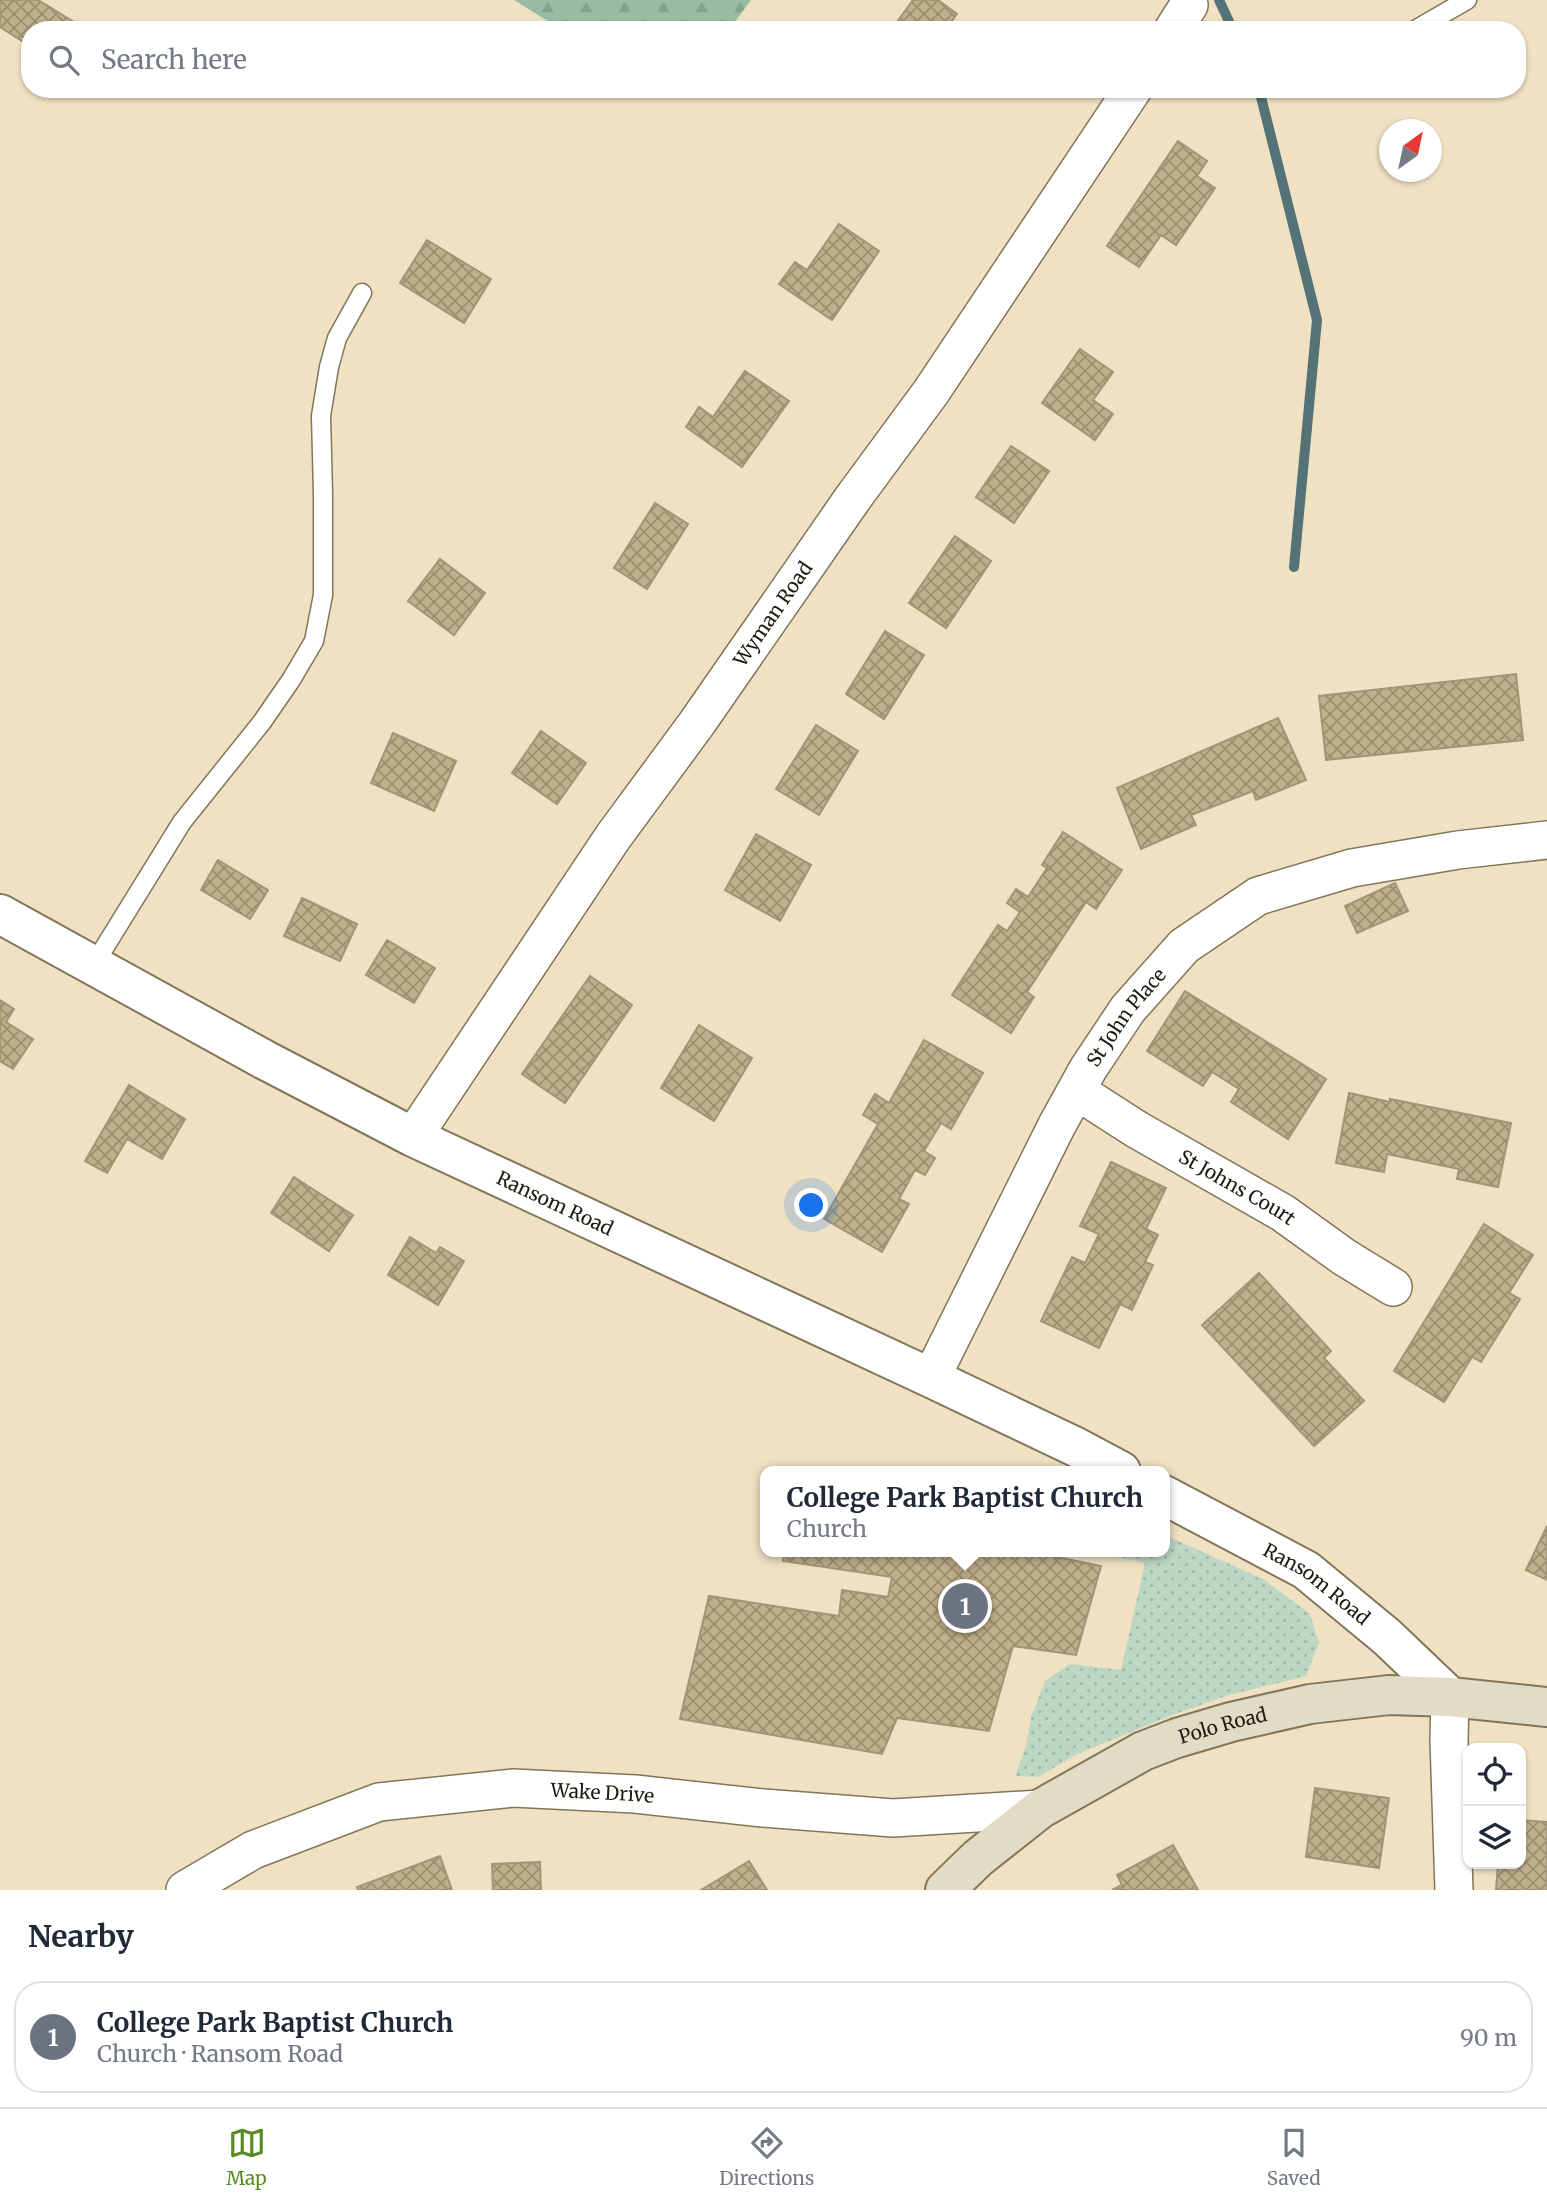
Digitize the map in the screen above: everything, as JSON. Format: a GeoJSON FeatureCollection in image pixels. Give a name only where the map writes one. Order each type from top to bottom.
{"type":"FeatureCollection","features":[{"type":"Feature","properties":{"kind":"main road","name":"Polo Road"},"geometry":{"type":"LineString","coordinates":[[945,1890],[978,1858],[1040,1809],[1143,1751],[1177,1738],[1231,1722],[1310,1704],[1389,1695],[1450,1697],[1547,1707]]}},
{"type":"Feature","properties":{"kind":"street","name":"Wyman Road"},"geometry":{"type":"LineString","coordinates":[[413,1137],[613,837],[931,392],[1127,98]]}},
{"type":"Feature","properties":{"kind":"street","name":"St John Place"},"geometry":{"type":"LineString","coordinates":[[931,1378],[1057,1125],[1088,1069],[1128,1009],[1184,946],[1258,896],[1352,868],[1482,847],[1547,840]]}},
{"type":"Feature","properties":{"kind":"street","name":"Ransom Road"},"geometry":{"type":"LineString","coordinates":[[0,914],[265,1060],[413,1137],[931,1378],[1112,1466]]}},
{"type":"Feature","properties":{"kind":"street","name":"St Johns Court"},"geometry":{"type":"LineString","coordinates":[[1077,1091],[1136,1129],[1283,1213],[1344,1257],[1393,1287]]}},
{"type":"Feature","properties":{"kind":"street","name":"Ransom Road"},"geometry":{"type":"LineString","coordinates":[[1170,1497],[1306,1570],[1387,1637],[1450,1697]]}},
{"type":"Feature","properties":{"kind":"street"},"geometry":{"type":"LineString","coordinates":[[1450,1697],[1454,1890]]}},
{"type":"Feature","properties":{"kind":"street","name":"Wake Drive"},"geometry":{"type":"LineString","coordinates":[[185,1890],[253,1850],[379,1802],[513,1788],[635,1794],[893,1818],[1040,1809]]}},
{"type":"Feature","properties":{"kind":"lane"},"geometry":{"type":"LineString","coordinates":[[1431,21],[1467,0]]}},
{"type":"Feature","properties":{"kind":"lane"},"geometry":{"type":"LineString","coordinates":[[93,966],[182,822],[262,722],[292,680],[314,641],[323,595],[321,416],[337,338],[362,293]]}},
{"type":"Feature","properties":{"kind":"green space"},"geometry":{"type":"Polygon","coordinates":[[[514,0],[751,0],[736,21],[548,21],[514,0]]]}},
{"type":"Feature","properties":{"kind":"green space"},"geometry":{"type":"Polygon","coordinates":[[[1170,1537],[1263,1579],[1310,1614],[1319,1643],[1306,1676],[1229,1695],[1175,1714],[1075,1755],[1038,1777],[1015,1776],[1026,1746],[1031,1717],[1045,1681],[1070,1664],[1121,1670],[1145,1563],[1118,1557],[1170,1557],[1170,1537]]]}},
{"type":"Feature","properties":{"kind":"building"},"geometry":{"type":"Polygon","coordinates":[[[0,0],[38,0],[72,21],[21,21],[21,40],[0,27],[0,0]]]}},
{"type":"Feature","properties":{"kind":"building"},"geometry":{"type":"Polygon","coordinates":[[[913,0],[938,0],[957,14],[952,21],[898,21],[913,0]]]}},
{"type":"Feature","properties":{"kind":"building"},"geometry":{"type":"Polygon","coordinates":[[[1178,141],[1207,161],[1197,176],[1215,188],[1176,245],[1161,235],[1139,267],[1107,246],[1178,141]]]}},
{"type":"Feature","properties":{"kind":"building"},"geometry":{"type":"Polygon","coordinates":[[[839,224],[879,251],[832,320],[779,284],[795,262],[807,270],[839,224]]]}},
{"type":"Feature","properties":{"kind":"building"},"geometry":{"type":"Polygon","coordinates":[[[427,240],[491,279],[464,323],[400,283],[427,240]]]}},
{"type":"Feature","properties":{"kind":"building"},"geometry":{"type":"Polygon","coordinates":[[[1080,349],[1113,372],[1093,400],[1113,414],[1095,440],[1042,403],[1080,349]]]}},
{"type":"Feature","properties":{"kind":"building"},"geometry":{"type":"Polygon","coordinates":[[[745,371],[789,401],[742,467],[686,427],[699,407],[713,417],[745,371]]]}},
{"type":"Feature","properties":{"kind":"building"},"geometry":{"type":"Polygon","coordinates":[[[1011,446],[1049,471],[1014,523],[976,497],[1011,446]]]}},
{"type":"Feature","properties":{"kind":"building"},"geometry":{"type":"Polygon","coordinates":[[[655,503],[688,524],[647,589],[614,568],[655,503]]]}},
{"type":"Feature","properties":{"kind":"building"},"geometry":{"type":"Polygon","coordinates":[[[955,536],[991,561],[946,628],[909,603],[955,536]]]}},
{"type":"Feature","properties":{"kind":"building"},"geometry":{"type":"Polygon","coordinates":[[[440,559],[485,593],[454,635],[408,601],[440,559]]]}},
{"type":"Feature","properties":{"kind":"building"},"geometry":{"type":"Polygon","coordinates":[[[885,631],[924,655],[884,719],[846,694],[885,631]]]}},
{"type":"Feature","properties":{"kind":"building"},"geometry":{"type":"Polygon","coordinates":[[[1516,674],[1523,740],[1326,760],[1319,696],[1516,674]]]}},
{"type":"Feature","properties":{"kind":"building"},"geometry":{"type":"Polygon","coordinates":[[[1278,718],[1306,780],[1256,800],[1253,791],[1191,815],[1196,825],[1141,849],[1117,788],[1278,718]]]}},
{"type":"Feature","properties":{"kind":"building"},"geometry":{"type":"Polygon","coordinates":[[[816,725],[858,751],[819,815],[776,789],[816,725]]]}},
{"type":"Feature","properties":{"kind":"building"},"geometry":{"type":"Polygon","coordinates":[[[541,731],[586,763],[557,804],[512,773],[541,731]]]}},
{"type":"Feature","properties":{"kind":"building"},"geometry":{"type":"Polygon","coordinates":[[[393,733],[456,761],[434,811],[371,783],[393,733]]]}},
{"type":"Feature","properties":{"kind":"building"},"geometry":{"type":"Polygon","coordinates":[[[1063,832],[1122,870],[1096,909],[1086,902],[1027,992],[1034,997],[1011,1033],[952,995],[998,925],[1007,931],[1020,912],[1007,903],[1016,889],[1028,897],[1047,868],[1042,865],[1063,832]]]}},
{"type":"Feature","properties":{"kind":"building"},"geometry":{"type":"Polygon","coordinates":[[[756,834],[811,865],[780,921],[725,890],[756,834]]]}},
{"type":"Feature","properties":{"kind":"building"},"geometry":{"type":"Polygon","coordinates":[[[218,860],[268,890],[250,919],[201,890],[218,860]]]}},
{"type":"Feature","properties":{"kind":"building"},"geometry":{"type":"Polygon","coordinates":[[[1395,883],[1408,911],[1357,933],[1345,906],[1395,883]]]}},
{"type":"Feature","properties":{"kind":"building"},"geometry":{"type":"Polygon","coordinates":[[[302,898],[357,924],[340,961],[284,936],[302,898]]]}},
{"type":"Feature","properties":{"kind":"building"},"geometry":{"type":"Polygon","coordinates":[[[387,940],[435,968],[414,1003],[366,975],[387,940]]]}},
{"type":"Feature","properties":{"kind":"building"},"geometry":{"type":"Polygon","coordinates":[[[590,976],[632,1005],[565,1103],[522,1074],[590,976]]]}},
{"type":"Feature","properties":{"kind":"building"},"geometry":{"type":"Polygon","coordinates":[[[1185,991],[1326,1079],[1288,1139],[1231,1102],[1239,1089],[1212,1072],[1203,1086],[1147,1051],[1185,991]]]}},
{"type":"Feature","properties":{"kind":"building"},"geometry":{"type":"Polygon","coordinates":[[[0,1000],[14,1009],[6,1022],[33,1039],[13,1069],[0,1061],[0,1000]]]}},
{"type":"Feature","properties":{"kind":"building"},"geometry":{"type":"Polygon","coordinates":[[[699,1025],[752,1058],[714,1121],[661,1088],[699,1025]]]}},
{"type":"Feature","properties":{"kind":"building"},"geometry":{"type":"Polygon","coordinates":[[[924,1040],[983,1073],[951,1129],[941,1123],[924,1151],[935,1158],[925,1175],[915,1170],[899,1199],[909,1204],[882,1252],[824,1219],[878,1124],[863,1115],[875,1094],[889,1103],[924,1040]]]}},
{"type":"Feature","properties":{"kind":"building"},"geometry":{"type":"Polygon","coordinates":[[[129,1085],[185,1119],[162,1159],[127,1139],[107,1173],[85,1161],[129,1085]]]}},
{"type":"Feature","properties":{"kind":"building"},"geometry":{"type":"Polygon","coordinates":[[[1349,1093],[1511,1123],[1498,1187],[1457,1179],[1459,1169],[1387,1154],[1384,1172],[1336,1163],[1349,1093]]]}},
{"type":"Feature","properties":{"kind":"building"},"geometry":{"type":"Polygon","coordinates":[[[1111,1162],[1166,1188],[1146,1229],[1158,1235],[1145,1262],[1153,1265],[1132,1310],[1120,1304],[1099,1348],[1041,1321],[1072,1257],[1085,1263],[1099,1234],[1080,1226],[1111,1162]]]}},
{"type":"Feature","properties":{"kind":"building"},"geometry":{"type":"Polygon","coordinates":[[[294,1177],[353,1215],[329,1251],[271,1213],[294,1177]]]}},
{"type":"Feature","properties":{"kind":"building"},"geometry":{"type":"Polygon","coordinates":[[[1484,1224],[1533,1255],[1509,1293],[1520,1299],[1481,1362],[1472,1357],[1444,1402],[1394,1371],[1484,1224]]]}},
{"type":"Feature","properties":{"kind":"building"},"geometry":{"type":"Polygon","coordinates":[[[410,1237],[436,1253],[440,1247],[464,1261],[438,1305],[388,1275],[410,1237]]]}},
{"type":"Feature","properties":{"kind":"building"},"geometry":{"type":"Polygon","coordinates":[[[1259,1273],[1331,1351],[1324,1358],[1364,1401],[1314,1446],[1202,1325],[1259,1273]]]}},
{"type":"Feature","properties":{"kind":"building"},"geometry":{"type":"Polygon","coordinates":[[[1547,1526],[1547,1580],[1526,1570],[1547,1526]]]}},
{"type":"Feature","properties":{"kind":"building"},"geometry":{"type":"Polygon","coordinates":[[[783,1557],[1057,1557],[1101,1566],[1076,1655],[1013,1646],[989,1731],[897,1718],[882,1754],[680,1719],[709,1596],[839,1616],[842,1590],[888,1597],[892,1577],[783,1561],[783,1557]]]}},
{"type":"Feature","properties":{"kind":"building"},"geometry":{"type":"Polygon","coordinates":[[[1315,1788],[1389,1798],[1379,1868],[1306,1857],[1315,1788]]]}},
{"type":"Feature","properties":{"kind":"building"},"geometry":{"type":"Polygon","coordinates":[[[1526,1820],[1547,1822],[1547,1890],[1496,1890],[1498,1869],[1526,1869],[1526,1820]]]}},
{"type":"Feature","properties":{"kind":"building"},"geometry":{"type":"Polygon","coordinates":[[[1173,1845],[1198,1890],[1112,1890],[1122,1885],[1117,1875],[1173,1845]]]}},
{"type":"Feature","properties":{"kind":"building"},"geometry":{"type":"Polygon","coordinates":[[[440,1856],[452,1890],[358,1890],[357,1887],[440,1856]]]}},
{"type":"Feature","properties":{"kind":"building"},"geometry":{"type":"Polygon","coordinates":[[[749,1861],[767,1890],[701,1890],[749,1861]]]}},
{"type":"Feature","properties":{"kind":"building"},"geometry":{"type":"Polygon","coordinates":[[[540,1862],[541,1890],[493,1890],[492,1864],[540,1862]]]}},
{"type":"Feature","properties":{"kind":"waterway"},"geometry":{"type":"LineString","coordinates":[[1219,0],[1229,21]]}},
{"type":"Feature","properties":{"kind":"waterway"},"geometry":{"type":"LineString","coordinates":[[1261,98],[1317,320],[1294,567]]}},
{"type":"Feature","properties":{"kind":"place","name":"College Park Baptist Church"},"geometry":{"type":"Point","coordinates":[965,1606]}}]}
